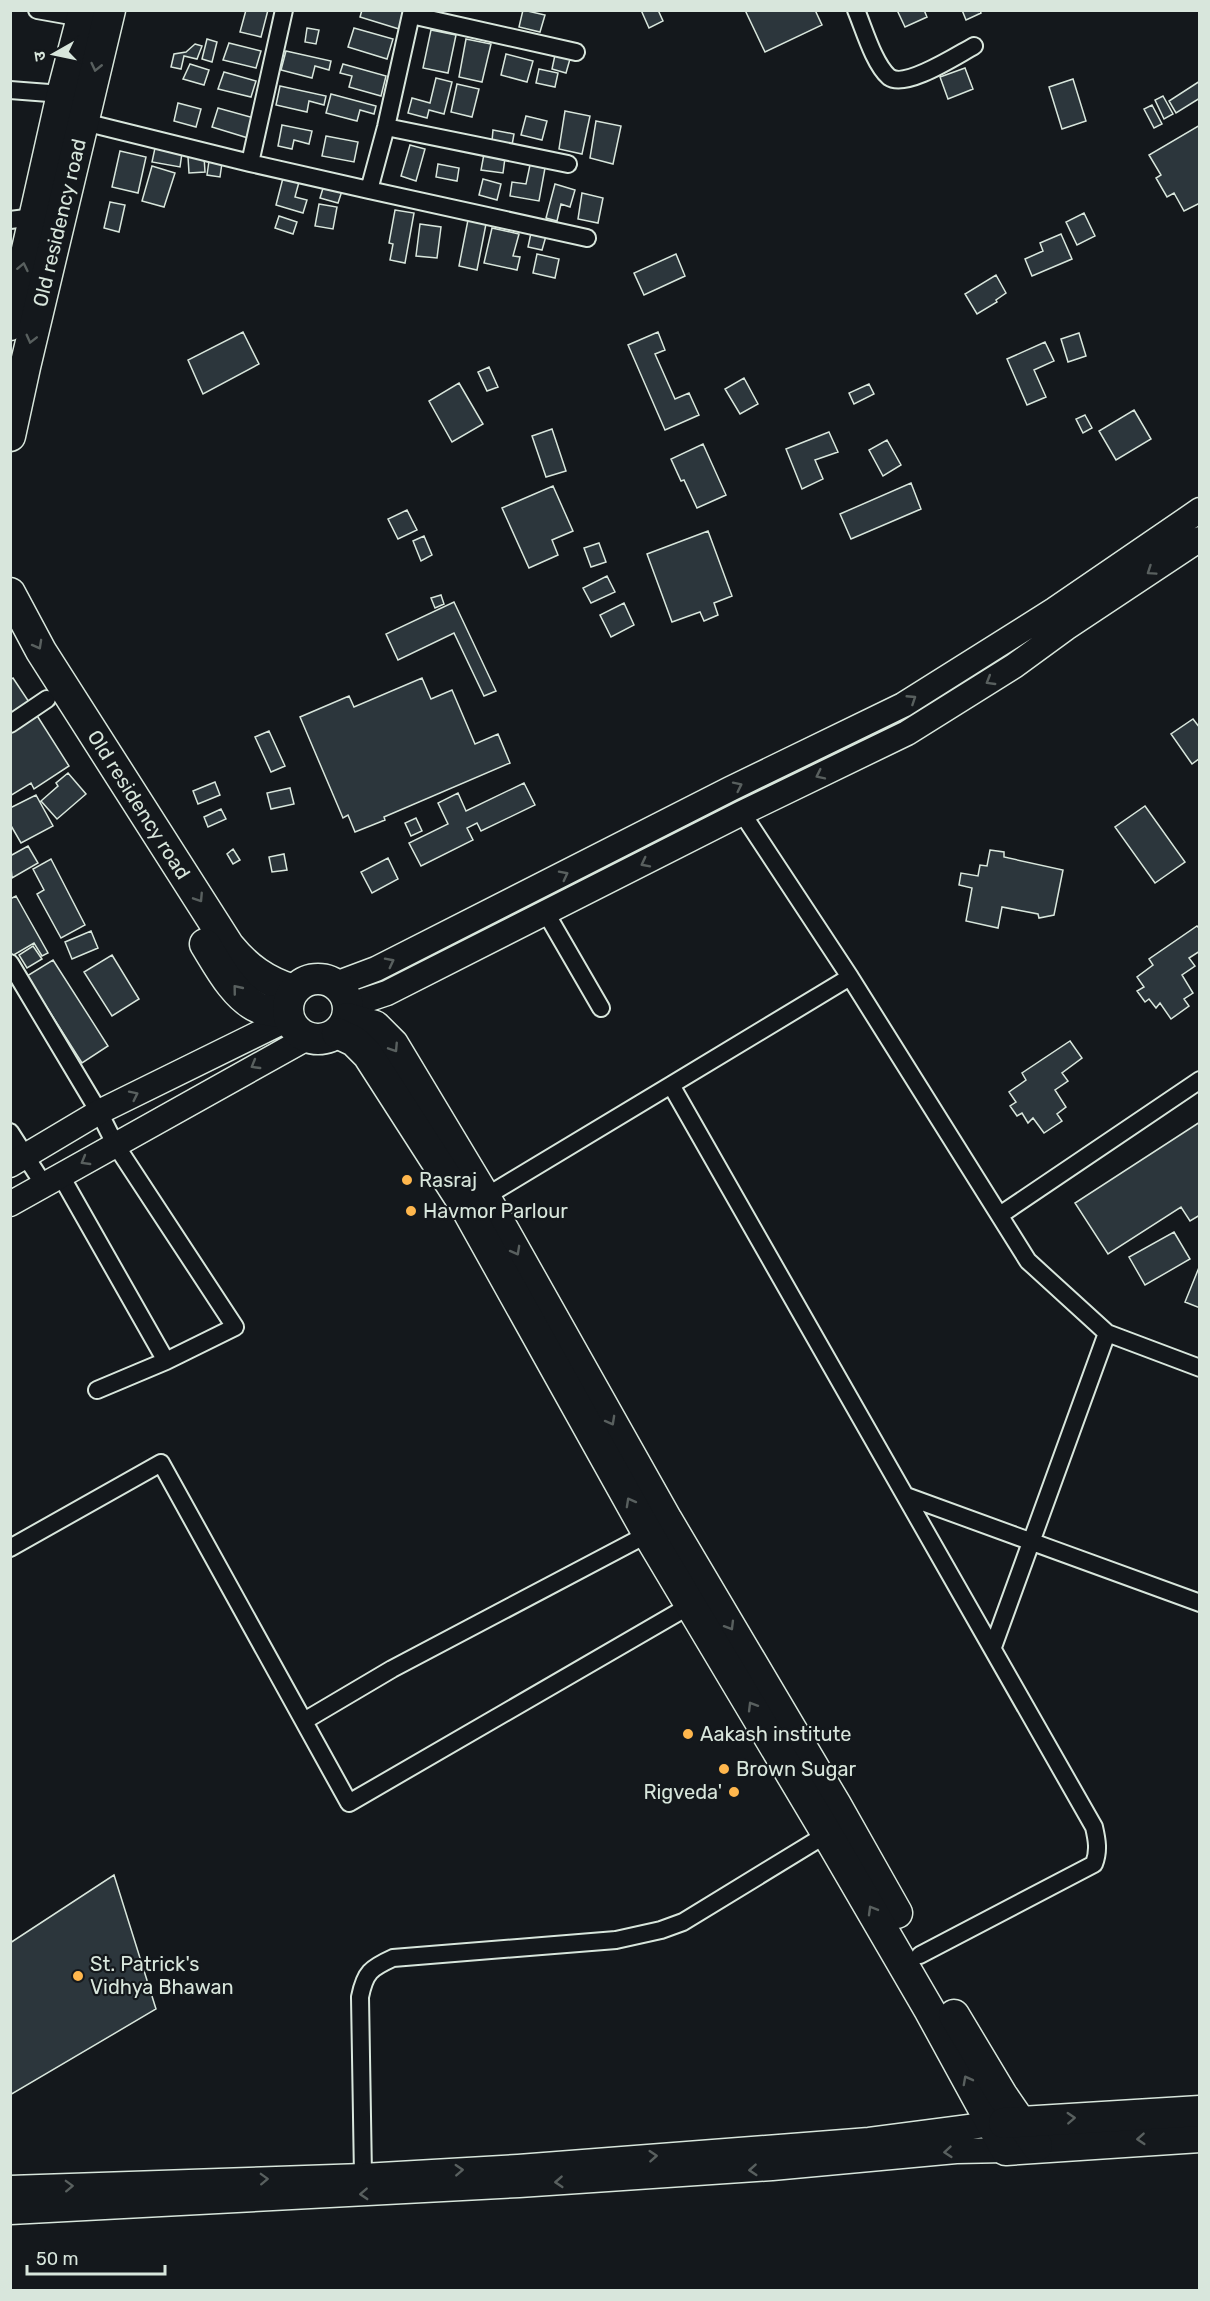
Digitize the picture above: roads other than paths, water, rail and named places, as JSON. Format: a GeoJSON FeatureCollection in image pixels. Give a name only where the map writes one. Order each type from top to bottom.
{"type":"FeatureCollection","features":[{"type":"Feature","properties":{"kind":"highway","name":"Old residency road"},"geometry":{"type":"LineString","coordinates":[[12,315],[22,219],[62,94],[92,13]]}},
{"type":"Feature","properties":{"kind":"highway","name":"Old residency road"},"geometry":{"type":"LineString","coordinates":[[10,436],[24,367],[84,122],[92,13]]}},
{"type":"Feature","properties":{"kind":"highway","name":"Old residency road"},"geometry":{"type":"LineString","coordinates":[[10,593],[41,651],[229,946],[244,964],[273,984],[294,1015]]}},
{"type":"Feature","properties":{"kind":"highway","name":"Old residency road"},"geometry":{"type":"LineString","coordinates":[[10,638],[47,699],[237,991],[260,1009],[294,1015]]}},
{"type":"Feature","properties":{"kind":"highway"},"geometry":{"type":"LineString","coordinates":[[342,1010],[328,1038],[317,1040],[294,1015],[302,982],[313,978],[325,979],[342,1010],[354,1041],[368,1055],[465,1206],[648,1534],[701,1599],[836,1805],[920,1954],[1006,2132]]}},
{"type":"Feature","properties":{"kind":"highway"},"geometry":{"type":"LineString","coordinates":[[342,1010],[375,1026],[384,1033],[485,1197],[827,1834],[930,2011],[1006,2132],[1037,2146],[1200,2137]]}},
{"type":"Feature","properties":{"kind":"highway"},"geometry":{"type":"LineString","coordinates":[[1006,2132],[1200,2110]]}},
{"type":"Feature","properties":{"kind":"street"},"geometry":{"type":"LineString","coordinates":[[38,10],[92,13]]}},
{"type":"Feature","properties":{"kind":"street"},"geometry":{"type":"LineString","coordinates":[[250,163],[284,10]]}},
{"type":"Feature","properties":{"kind":"street"},"geometry":{"type":"LineString","coordinates":[[856,10],[877,59],[890,77],[901,80],[912,78],[974,46]]}},
{"type":"Feature","properties":{"kind":"street"},"geometry":{"type":"LineString","coordinates":[[369,190],[411,13],[576,52]]}},
{"type":"Feature","properties":{"kind":"street"},"geometry":{"type":"LineString","coordinates":[[10,90],[62,94]]}},
{"type":"Feature","properties":{"kind":"street"},"geometry":{"type":"LineString","coordinates":[[84,122],[250,163],[587,238]]}},
{"type":"Feature","properties":{"kind":"street"},"geometry":{"type":"LineString","coordinates":[[386,126],[568,164]]}},
{"type":"Feature","properties":{"kind":"street"},"geometry":{"type":"LineString","coordinates":[[342,1010],[376,969],[730,789],[903,705],[1054,610],[1200,510]]}},
{"type":"Feature","properties":{"kind":"street"},"geometry":{"type":"LineString","coordinates":[[342,1010],[387,993],[742,813],[907,733],[1014,666],[1066,628],[1200,539]]}},
{"type":"Feature","properties":{"kind":"street"},"geometry":{"type":"LineString","coordinates":[[10,724],[47,699]]}},
{"type":"Feature","properties":{"kind":"street"},"geometry":{"type":"LineString","coordinates":[[742,813],[850,978],[1028,1261],[1107,1333],[1200,1368]]}},
{"type":"Feature","properties":{"kind":"street"},"geometry":{"type":"LineString","coordinates":[[546,913],[601,1008]]}},
{"type":"Feature","properties":{"kind":"street"},"geometry":{"type":"LineString","coordinates":[[10,963],[99,1112],[115,1144],[235,1327],[166,1361],[97,1390]]}},
{"type":"Feature","properties":{"kind":"street"},"geometry":{"type":"LineString","coordinates":[[485,1197],[850,978]]}},
{"type":"Feature","properties":{"kind":"street"},"geometry":{"type":"LineString","coordinates":[[18,1161],[99,1112],[294,1015]]}},
{"type":"Feature","properties":{"kind":"street"},"geometry":{"type":"LineString","coordinates":[[10,1204],[115,1144],[294,1015]]}},
{"type":"Feature","properties":{"kind":"street"},"geometry":{"type":"LineString","coordinates":[[1000,1215],[1200,1080]]}},
{"type":"Feature","properties":{"kind":"street"},"geometry":{"type":"LineString","coordinates":[[671,1085],[1094,1827],[1098,1842],[1094,1864],[920,1954]]}},
{"type":"Feature","properties":{"kind":"street"},"geometry":{"type":"LineString","coordinates":[[10,1132],[18,1161],[52,1180],[166,1361]]}},
{"type":"Feature","properties":{"kind":"street"},"geometry":{"type":"LineString","coordinates":[[993,1647],[1107,1333]]}},
{"type":"Feature","properties":{"kind":"street"},"geometry":{"type":"LineString","coordinates":[[10,1548],[161,1462],[349,1803],[701,1599]]}},
{"type":"Feature","properties":{"kind":"street"},"geometry":{"type":"LineString","coordinates":[[906,1496],[1200,1603]]}},
{"type":"Feature","properties":{"kind":"street"},"geometry":{"type":"LineString","coordinates":[[304,1721],[392,1669],[648,1534]]}},
{"type":"Feature","properties":{"kind":"street"},"geometry":{"type":"LineString","coordinates":[[363,2176],[360,1997],[363,1981],[373,1968],[393,1958],[616,1940],[661,1930],[683,1922],[827,1834]]}},
{"type":"Feature","properties":{"kind":"street"},"geometry":{"type":"LineString","coordinates":[[10,2188],[363,2176],[1006,2132]]}},
{"type":"Feature","properties":{"kind":"street"},"geometry":{"type":"LineString","coordinates":[[10,2212],[507,2186],[772,2168],[956,2151],[1006,2132]]}},
{"type":"Feature","properties":{"kind":"place","name":"Rasraj"},"geometry":{"type":"Point","coordinates":[407,1180]}},
{"type":"Feature","properties":{"kind":"place","name":"Havmor Parlour"},"geometry":{"type":"Point","coordinates":[411,1211]}},
{"type":"Feature","properties":{"kind":"place","name":"Aakash institute"},"geometry":{"type":"Point","coordinates":[688,1734]}},
{"type":"Feature","properties":{"kind":"place","name":"Brown Sugar"},"geometry":{"type":"Point","coordinates":[724,1769]}},
{"type":"Feature","properties":{"kind":"place","name":"Rigveda'"},"geometry":{"type":"Point","coordinates":[734,1792]}},
{"type":"Feature","properties":{"kind":"place","name":"St. Patrick's Vidhya Bhawan"},"geometry":{"type":"Point","coordinates":[78,1976]}}]}
